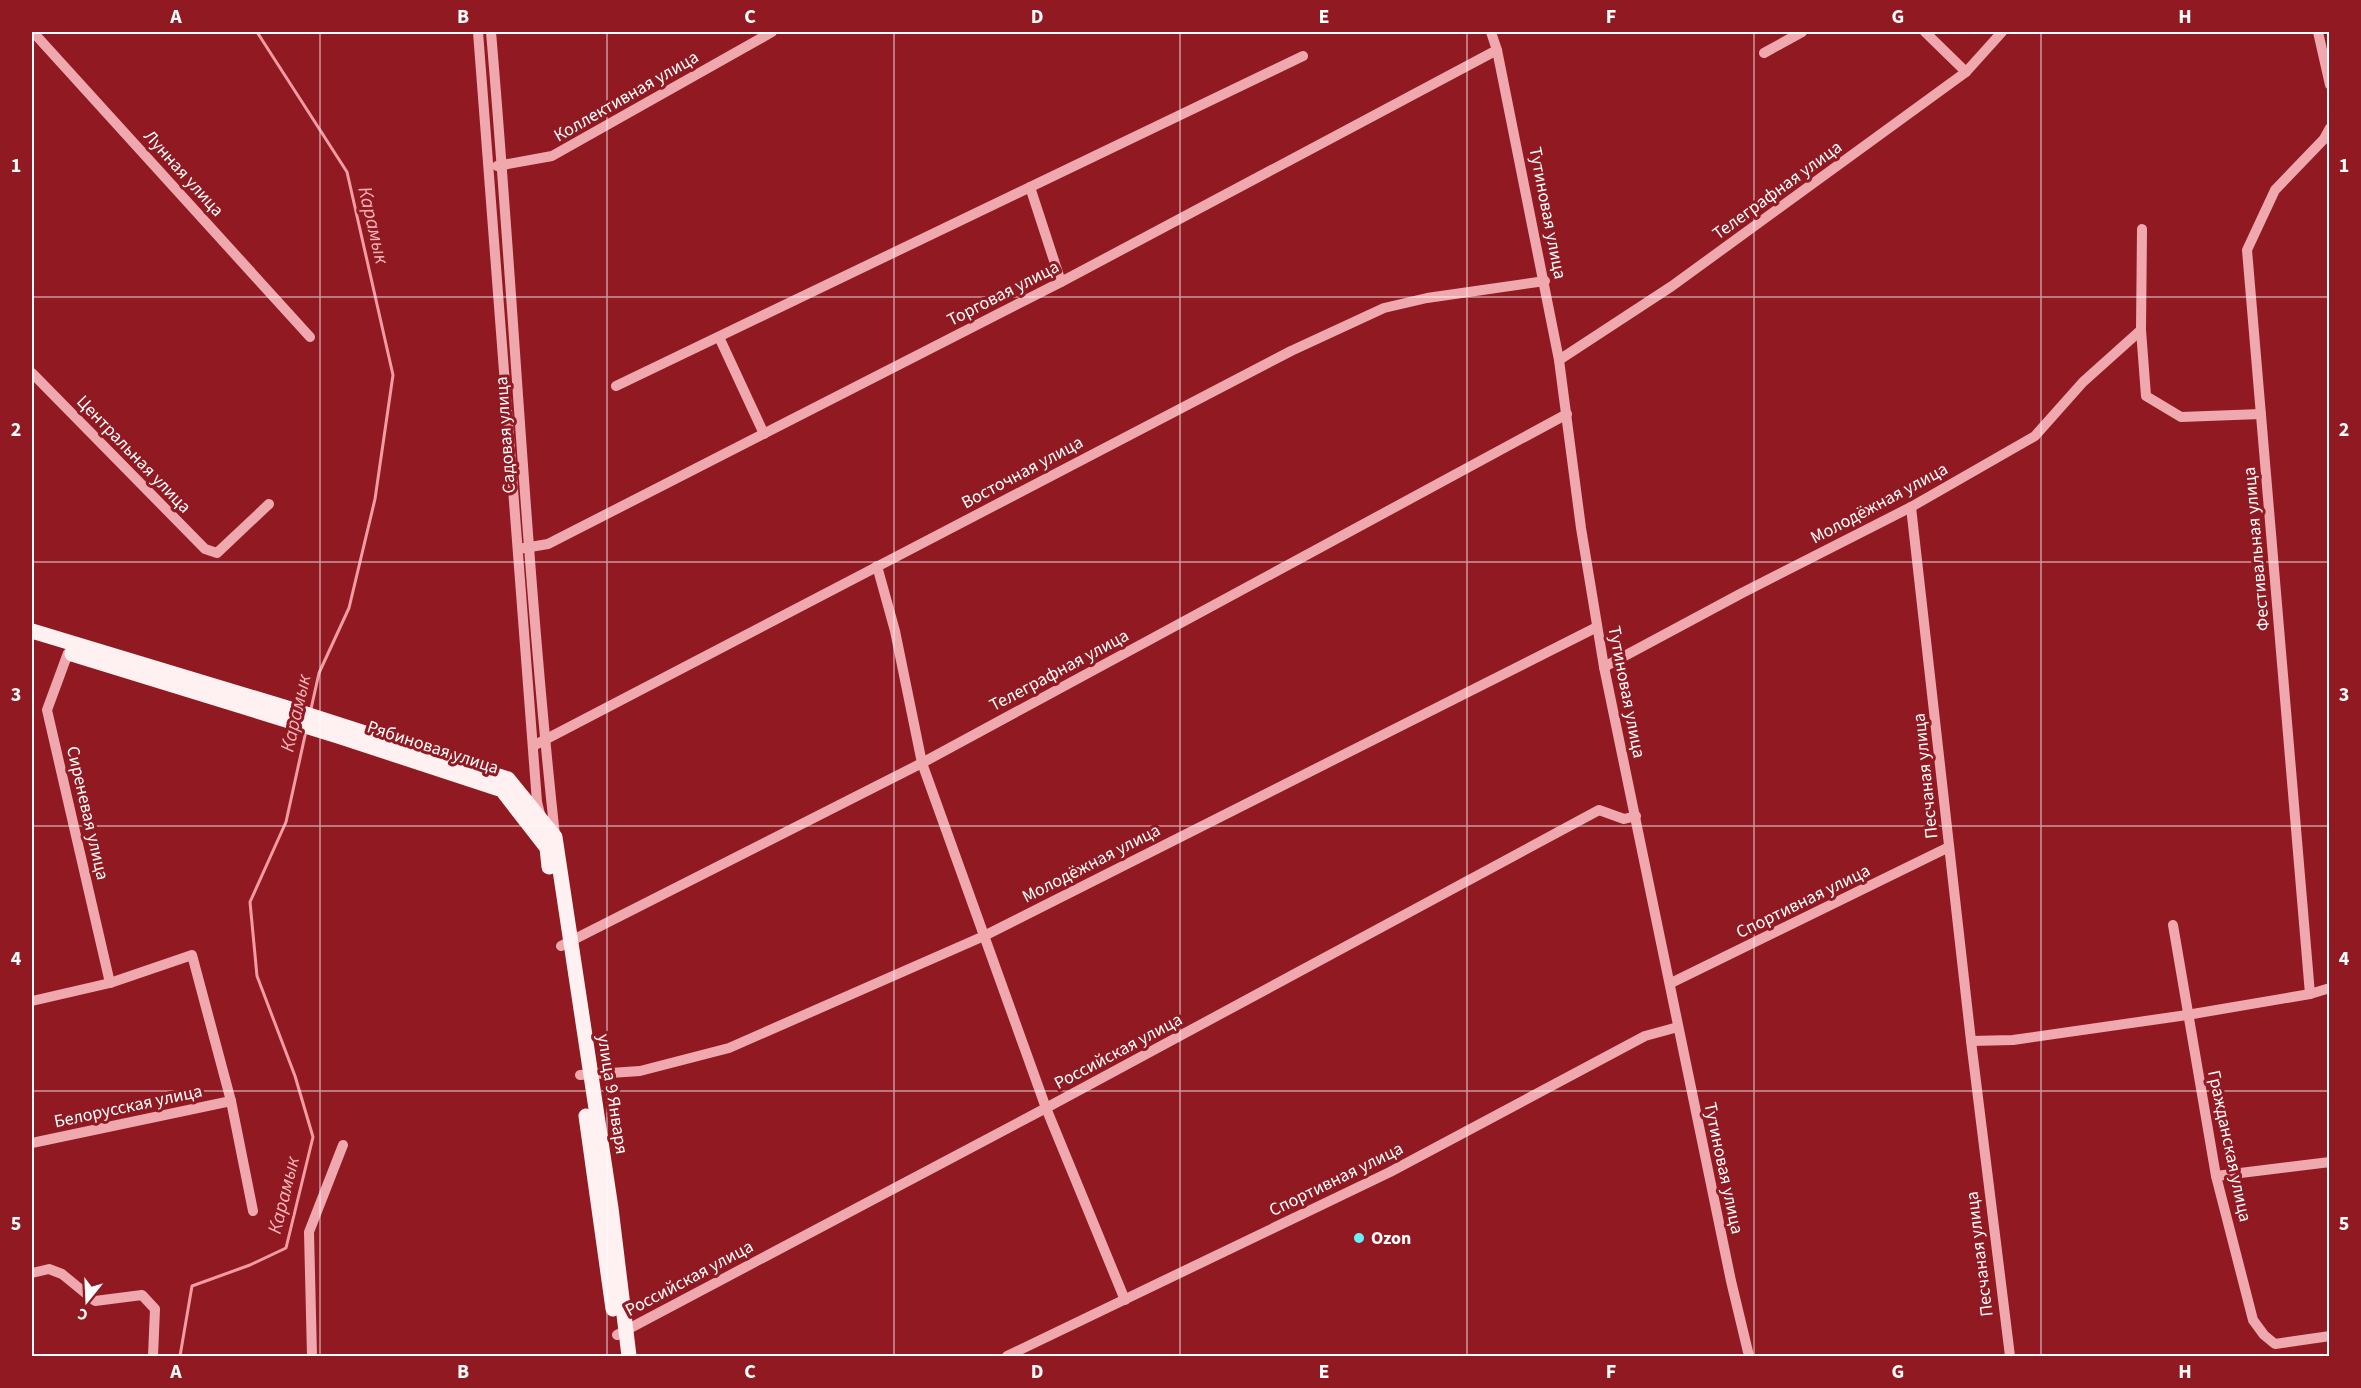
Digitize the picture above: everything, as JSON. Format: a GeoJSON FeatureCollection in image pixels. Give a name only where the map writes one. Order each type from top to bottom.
{"type":"FeatureCollection","features":[{"type":"Feature","properties":{"kind":"main road"},"geometry":{"type":"LineString","coordinates":[[32,631],[283,712]]}},
{"type":"Feature","properties":{"kind":"main road"},"geometry":{"type":"LineString","coordinates":[[32,642],[283,712]]}},
{"type":"Feature","properties":{"kind":"main road","name":"Рябиновая улица"},"geometry":{"type":"LineString","coordinates":[[283,712],[340,730],[502,790],[551,842]]}},
{"type":"Feature","properties":{"kind":"main road"},"geometry":{"type":"LineString","coordinates":[[340,730],[507,779],[541,819],[551,842]]}},
{"type":"Feature","properties":{"kind":"main road","name":"улица 9 Января"},"geometry":{"type":"LineString","coordinates":[[551,842],[621,1332],[620,1356]]}},
{"type":"Feature","properties":{"kind":"main road","name":"улица 9 Января"},"geometry":{"type":"LineString","coordinates":[[621,1332],[629,1356]]}},
{"type":"Feature","properties":{"kind":"street","name":"Лунная улица"},"geometry":{"type":"LineString","coordinates":[[33,32],[310,337]]}},
{"type":"Feature","properties":{"kind":"street","name":"Садовая улица"},"geometry":{"type":"LineString","coordinates":[[478,32],[488,169],[523,548],[545,740],[551,842]]}},
{"type":"Feature","properties":{"kind":"street","name":"Садовая улица"},"geometry":{"type":"LineString","coordinates":[[491,32],[502,165],[533,746],[537,802],[541,819]]}},
{"type":"Feature","properties":{"kind":"street","name":"Коллективная улица"},"geometry":{"type":"LineString","coordinates":[[488,169],[552,156],[772,32]]}},
{"type":"Feature","properties":{"kind":"street","name":"Тутиновая улица"},"geometry":{"type":"LineString","coordinates":[[1491,32],[1497,50],[1545,281],[1559,360],[1581,528],[1604,667],[1731,1281],[1749,1356]]}},
{"type":"Feature","properties":{"kind":"street"},"geometry":{"type":"LineString","coordinates":[[1764,53],[1802,32]]}},
{"type":"Feature","properties":{"kind":"street"},"geometry":{"type":"LineString","coordinates":[[1925,32],[1966,72]]}},
{"type":"Feature","properties":{"kind":"street","name":"Телеграфная улица"},"geometry":{"type":"LineString","coordinates":[[1559,360],[1672,286],[1966,72],[2002,32]]}},
{"type":"Feature","properties":{"kind":"street"},"geometry":{"type":"LineString","coordinates":[[2318,32],[2330,85]]}},
{"type":"Feature","properties":{"kind":"street","name":"Торговая улица"},"geometry":{"type":"LineString","coordinates":[[523,548],[548,544],[764,434],[1061,282],[1497,50]]}},
{"type":"Feature","properties":{"kind":"street"},"geometry":{"type":"LineString","coordinates":[[616,386],[1303,56]]}},
{"type":"Feature","properties":{"kind":"street","name":"Фестивальная улица"},"geometry":{"type":"LineString","coordinates":[[2310,994],[2247,250],[2275,190],[2324,139],[2330,128]]}},
{"type":"Feature","properties":{"kind":"street"},"geometry":{"type":"LineString","coordinates":[[1030,187],[1061,282]]}},
{"type":"Feature","properties":{"kind":"street"},"geometry":{"type":"LineString","coordinates":[[2142,229],[2141,330],[2145,396],[2181,417],[2261,414]]}},
{"type":"Feature","properties":{"kind":"street","name":"Восточная улица"},"geometry":{"type":"LineString","coordinates":[[533,746],[1291,351],[1384,308],[1427,298],[1545,281]]}},
{"type":"Feature","properties":{"kind":"street","name":"Молодёжная улица"},"geometry":{"type":"LineString","coordinates":[[1604,667],[1742,593],[1911,507],[2035,436],[2082,382],[2141,330]]}},
{"type":"Feature","properties":{"kind":"street"},"geometry":{"type":"LineString","coordinates":[[719,337],[764,434]]}},
{"type":"Feature","properties":{"kind":"street","name":"Центральная улица"},"geometry":{"type":"LineString","coordinates":[[32,373],[205,549],[217,553],[269,504]]}},
{"type":"Feature","properties":{"kind":"street","name":"Телеграфная улица"},"geometry":{"type":"LineString","coordinates":[[566,944],[922,763],[1567,414]]}},
{"type":"Feature","properties":{"kind":"street","name":"Песчаная улица"},"geometry":{"type":"LineString","coordinates":[[1911,507],[1971,1041],[2005,1331],[2010,1356]]}},
{"type":"Feature","properties":{"kind":"street"},"geometry":{"type":"LineString","coordinates":[[877,566],[895,631],[922,763],[1046,1108],[1125,1300]]}},
{"type":"Feature","properties":{"kind":"street","name":"Молодёжная улица"},"geometry":{"type":"LineString","coordinates":[[585,1074],[640,1071],[729,1048],[984,936],[1597,627]]}},
{"type":"Feature","properties":{"kind":"street","name":"Сиреневая улица"},"geometry":{"type":"LineString","coordinates":[[68,653],[47,710],[110,982]]}},
{"type":"Feature","properties":{"kind":"street","name":"Российская улица"},"geometry":{"type":"LineString","coordinates":[[621,1332],[1046,1108],[1599,810],[1624,819],[1636,816]]}},
{"type":"Feature","properties":{"kind":"street","name":"Спортивная улица"},"geometry":{"type":"LineString","coordinates":[[1671,983],[1949,847]]}},
{"type":"Feature","properties":{"kind":"street","name":"Гражданская улица"},"geometry":{"type":"LineString","coordinates":[[2173,925],[2216,1176],[2253,1320],[2264,1335],[2275,1344],[2330,1336]]}},
{"type":"Feature","properties":{"kind":"street"},"geometry":{"type":"LineString","coordinates":[[32,1000],[110,982],[192,955],[231,1101],[253,1211]]}},
{"type":"Feature","properties":{"kind":"street"},"geometry":{"type":"LineString","coordinates":[[1971,1041],[2013,1040],[2187,1015],[2310,994],[2330,987]]}},
{"type":"Feature","properties":{"kind":"street","name":"Спортивная улица"},"geometry":{"type":"LineString","coordinates":[[1007,1356],[1390,1172],[1645,1036],[1678,1027]]}},
{"type":"Feature","properties":{"kind":"street","name":"Белорусская улица"},"geometry":{"type":"LineString","coordinates":[[32,1143],[231,1101]]}},
{"type":"Feature","properties":{"kind":"street"},"geometry":{"type":"LineString","coordinates":[[312,1356],[309,1232],[343,1145]]}},
{"type":"Feature","properties":{"kind":"street"},"geometry":{"type":"LineString","coordinates":[[2216,1176],[2330,1162]]}},
{"type":"Feature","properties":{"kind":"street"},"geometry":{"type":"LineString","coordinates":[[32,1273],[49,1269],[62,1274],[95,1301],[142,1295],[155,1309],[153,1356]]}},
{"type":"Feature","properties":{"kind":"waterway","name":"Карамык"},"geometry":{"type":"LineString","coordinates":[[257,32],[347,172],[393,375],[375,499],[349,608],[319,673],[311,709]]}},
{"type":"Feature","properties":{"kind":"waterway","name":"Карамык"},"geometry":{"type":"LineString","coordinates":[[180,1356],[192,1286],[250,1265],[286,1248],[313,1137],[295,1076],[257,976],[250,902],[286,822],[306,731]]}},
{"type":"Feature","properties":{"kind":"place","name":"Ozon"},"geometry":{"type":"Point","coordinates":[1359,1238]}}]}
